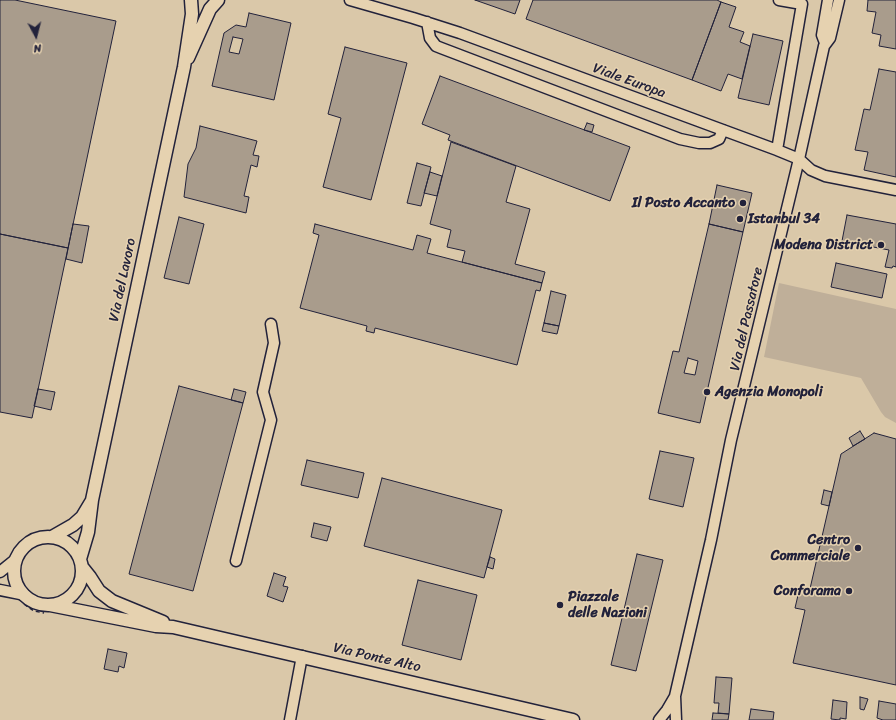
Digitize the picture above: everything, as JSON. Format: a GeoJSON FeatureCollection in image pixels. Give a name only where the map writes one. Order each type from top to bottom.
{"type":"FeatureCollection","features":[{"type":"Feature","properties":{"kind":"main road","name":"Via del Lavoro"},"geometry":{"type":"LineString","coordinates":[[50,604],[61,602],[70,597],[82,578],[81,563],[88,532],[92,500],[184,67],[192,14],[191,0]]}},
{"type":"Feature","properties":{"kind":"main road","name":"Via del Lavoro"},"geometry":{"type":"LineString","coordinates":[[205,0],[219,0]]}},
{"type":"Feature","properties":{"kind":"main road","name":"Via del Lavoro"},"geometry":{"type":"LineString","coordinates":[[184,67],[210,9],[219,0]]}},
{"type":"Feature","properties":{"kind":"main road","name":"Via del Lavoro"},"geometry":{"type":"LineString","coordinates":[[16,559],[20,551],[34,540],[43,537],[52,537],[73,525],[82,517],[92,500]]}},
{"type":"Feature","properties":{"kind":"main road"},"geometry":{"type":"LineString","coordinates":[[52,537],[69,544],[76,551],[81,563]]}},
{"type":"Feature","properties":{"kind":"main road"},"geometry":{"type":"LineString","coordinates":[[16,559],[14,569],[15,578],[25,595],[36,602],[50,604]]}},
{"type":"Feature","properties":{"kind":"main road","name":"Via Ponte Alto"},"geometry":{"type":"LineString","coordinates":[[81,563],[99,591],[112,601],[173,627]]}},
{"type":"Feature","properties":{"kind":"main road","name":"Via Ponte Alto"},"geometry":{"type":"LineString","coordinates":[[50,604],[156,626],[173,627],[573,720]]}},
{"type":"Feature","properties":{"kind":"street","name":"Viale Europa"},"geometry":{"type":"LineString","coordinates":[[350,0],[428,22],[460,33],[777,150],[799,159],[811,170],[824,176],[896,190]]}},
{"type":"Feature","properties":{"kind":"street"},"geometry":{"type":"LineString","coordinates":[[777,150],[802,4],[779,0]]}},
{"type":"Feature","properties":{"kind":"street","name":"Via del Passatore"},"geometry":{"type":"LineString","coordinates":[[825,43],[822,35],[828,0]]}},
{"type":"Feature","properties":{"kind":"street","name":"Via del Passatore"},"geometry":{"type":"LineString","coordinates":[[676,720],[675,696],[711,540],[731,440],[799,159],[825,43],[830,38],[839,0]]}},
{"type":"Feature","properties":{"kind":"street"},"geometry":{"type":"LineString","coordinates":[[428,22],[430,38],[436,46],[680,140],[710,143],[719,139],[723,130]]}},
{"type":"Feature","properties":{"kind":"street"},"geometry":{"type":"LineString","coordinates":[[236,561],[271,420],[263,392],[274,343],[271,324]]}},
{"type":"Feature","properties":{"kind":"street"},"geometry":{"type":"LineString","coordinates":[[0,572],[16,559]]}},
{"type":"Feature","properties":{"kind":"street"},"geometry":{"type":"LineString","coordinates":[[0,590],[25,595]]}},
{"type":"Feature","properties":{"kind":"street"},"geometry":{"type":"LineString","coordinates":[[290,720],[302,656]]}},
{"type":"Feature","properties":{"kind":"street","name":"Via del Passatore"},"geometry":{"type":"LineString","coordinates":[[659,720],[675,696]]}},
{"type":"Feature","properties":{"kind":"shaded area"},"geometry":{"type":"Polygon","coordinates":[[[779,283],[896,309],[896,423],[885,417],[881,412],[861,378],[764,357],[779,283]]]}},
{"type":"Feature","properties":{"kind":"building"},"geometry":{"type":"Polygon","coordinates":[[[0,0],[15,0],[116,21],[68,248],[0,234],[0,0]]]}},
{"type":"Feature","properties":{"kind":"building"},"geometry":{"type":"Polygon","coordinates":[[[475,0],[520,0],[515,14],[475,0]]]}},
{"type":"Feature","properties":{"kind":"building"},"geometry":{"type":"Polygon","coordinates":[[[533,0],[717,0],[721,2],[692,80],[526,19],[533,0]]]}},
{"type":"Feature","properties":{"kind":"building"},"geometry":{"type":"Polygon","coordinates":[[[868,0],[896,0],[896,49],[879,46],[881,35],[872,33],[876,12],[867,11],[868,0]]]}},
{"type":"Feature","properties":{"kind":"building"},"geometry":{"type":"Polygon","coordinates":[[[721,2],[736,7],[729,27],[744,32],[740,42],[750,46],[742,79],[728,74],[721,91],[692,80],[721,2]]]}},
{"type":"Feature","properties":{"kind":"building"},"geometry":{"type":"Polygon","coordinates":[[[249,13],[291,23],[274,100],[212,86],[224,33],[236,25],[246,27],[249,13]],[[233,37],[229,52],[239,54],[243,39],[233,37]]]}},
{"type":"Feature","properties":{"kind":"building"},"geometry":{"type":"Polygon","coordinates":[[[753,34],[783,41],[769,105],[738,98],[753,34]]]}},
{"type":"Feature","properties":{"kind":"building"},"geometry":{"type":"Polygon","coordinates":[[[345,47],[407,63],[371,200],[323,187],[341,118],[328,114],[345,47]]]}},
{"type":"Feature","properties":{"kind":"building"},"geometry":{"type":"Polygon","coordinates":[[[879,69],[896,72],[896,177],[864,170],[868,152],[855,150],[864,109],[870,110],[879,69]]]}},
{"type":"Feature","properties":{"kind":"building"},"geometry":{"type":"Polygon","coordinates":[[[440,76],[630,147],[610,201],[448,140],[450,135],[422,124],[440,76]]]}},
{"type":"Feature","properties":{"kind":"building"},"geometry":{"type":"Polygon","coordinates":[[[587,123],[594,125],[592,132],[584,130],[587,123]]]}},
{"type":"Feature","properties":{"kind":"building"},"geometry":{"type":"Polygon","coordinates":[[[200,126],[257,141],[253,155],[259,156],[257,167],[251,165],[244,196],[249,197],[246,213],[184,197],[188,164],[196,148],[200,126]]]}},
{"type":"Feature","properties":{"kind":"building"},"geometry":{"type":"Polygon","coordinates":[[[451,142],[516,166],[506,202],[530,209],[515,264],[545,272],[542,283],[462,262],[465,251],[447,247],[451,230],[430,224],[451,142]]]}},
{"type":"Feature","properties":{"kind":"building"},"geometry":{"type":"Polygon","coordinates":[[[417,163],[431,167],[421,206],[407,203],[417,163]]]}},
{"type":"Feature","properties":{"kind":"building"},"geometry":{"type":"Polygon","coordinates":[[[430,172],[442,176],[437,196],[424,193],[430,172]]]}},
{"type":"Feature","properties":{"kind":"building"},"geometry":{"type":"Polygon","coordinates":[[[717,185],[752,193],[743,232],[709,224],[717,185]]]}},
{"type":"Feature","properties":{"kind":"building","name":"Modena District"},"geometry":{"type":"Polygon","coordinates":[[[847,215],[896,224],[896,267],[885,267],[889,250],[842,241],[847,215]]]}},
{"type":"Feature","properties":{"kind":"building"},"geometry":{"type":"Polygon","coordinates":[[[179,217],[204,224],[189,284],[164,278],[179,217]]]}},
{"type":"Feature","properties":{"kind":"building"},"geometry":{"type":"Polygon","coordinates":[[[73,224],[89,226],[82,263],[66,259],[73,224]]]}},
{"type":"Feature","properties":{"kind":"building"},"geometry":{"type":"Polygon","coordinates":[[[315,224],[413,250],[417,235],[431,239],[427,253],[542,283],[540,291],[536,290],[517,365],[375,328],[374,333],[366,331],[367,326],[300,308],[319,235],[313,233],[315,224]]]}},
{"type":"Feature","properties":{"kind":"building"},"geometry":{"type":"Polygon","coordinates":[[[709,224],[743,232],[700,423],[658,413],[673,351],[679,352],[709,224]],[[688,358],[684,373],[695,375],[698,361],[688,358]]]}},
{"type":"Feature","properties":{"kind":"building"},"geometry":{"type":"Polygon","coordinates":[[[0,234],[68,248],[32,418],[0,412],[0,234]]]}},
{"type":"Feature","properties":{"kind":"building"},"geometry":{"type":"Polygon","coordinates":[[[836,263],[887,274],[882,298],[831,287],[836,263]]]}},
{"type":"Feature","properties":{"kind":"building"},"geometry":{"type":"Polygon","coordinates":[[[551,291],[566,295],[559,326],[544,323],[551,291]]]}},
{"type":"Feature","properties":{"kind":"building"},"geometry":{"type":"Polygon","coordinates":[[[544,323],[559,326],[557,334],[542,331],[544,323]]]}},
{"type":"Feature","properties":{"kind":"building"},"geometry":{"type":"Polygon","coordinates":[[[179,386],[243,403],[193,591],[129,574],[179,386]]]}},
{"type":"Feature","properties":{"kind":"building"},"geometry":{"type":"Polygon","coordinates":[[[38,389],[55,392],[51,410],[34,406],[38,389]]]}},
{"type":"Feature","properties":{"kind":"building"},"geometry":{"type":"Polygon","coordinates":[[[234,389],[246,392],[243,403],[231,400],[234,389]]]}},
{"type":"Feature","properties":{"kind":"building"},"geometry":{"type":"Polygon","coordinates":[[[860,431],[865,439],[853,446],[849,438],[860,431]]]}},
{"type":"Feature","properties":{"kind":"building","name":"Centro Commerciale"},"geometry":{"type":"Polygon","coordinates":[[[874,433],[896,439],[896,685],[793,663],[805,610],[795,608],[799,591],[809,593],[841,454],[874,433]]]}},
{"type":"Feature","properties":{"kind":"building"},"geometry":{"type":"Polygon","coordinates":[[[660,451],[694,458],[683,507],[649,499],[660,451]]]}},
{"type":"Feature","properties":{"kind":"building"},"geometry":{"type":"Polygon","coordinates":[[[307,460],[364,473],[358,498],[301,485],[307,460]]]}},
{"type":"Feature","properties":{"kind":"building"},"geometry":{"type":"Polygon","coordinates":[[[382,478],[502,510],[484,578],[364,546],[382,478]]]}},
{"type":"Feature","properties":{"kind":"building"},"geometry":{"type":"Polygon","coordinates":[[[824,490],[832,492],[829,506],[821,504],[824,490]]]}},
{"type":"Feature","properties":{"kind":"building"},"geometry":{"type":"Polygon","coordinates":[[[314,523],[331,527],[327,541],[311,537],[314,523]]]}},
{"type":"Feature","properties":{"kind":"building"},"geometry":{"type":"Polygon","coordinates":[[[637,554],[663,560],[636,671],[611,665],[637,554]]]}},
{"type":"Feature","properties":{"kind":"building"},"geometry":{"type":"Polygon","coordinates":[[[490,557],[495,559],[493,569],[487,567],[490,557]]]}},
{"type":"Feature","properties":{"kind":"building"},"geometry":{"type":"Polygon","coordinates":[[[274,573],[286,577],[283,586],[288,587],[283,602],[267,596],[274,573]]]}},
{"type":"Feature","properties":{"kind":"building"},"geometry":{"type":"Polygon","coordinates":[[[418,580],[477,595],[461,660],[402,645],[418,580]]]}},
{"type":"Feature","properties":{"kind":"building"},"geometry":{"type":"Polygon","coordinates":[[[108,649],[127,653],[124,668],[119,666],[118,672],[104,669],[108,649]]]}},
{"type":"Feature","properties":{"kind":"building"},"geometry":{"type":"Polygon","coordinates":[[[716,677],[732,678],[729,714],[718,713],[719,703],[714,703],[716,677]]]}},
{"type":"Feature","properties":{"kind":"building"},"geometry":{"type":"Polygon","coordinates":[[[860,697],[868,699],[864,710],[860,709],[860,697]]]}},
{"type":"Feature","properties":{"kind":"building"},"geometry":{"type":"Polygon","coordinates":[[[833,700],[847,702],[846,719],[831,719],[833,700]]]}},
{"type":"Feature","properties":{"kind":"building"},"geometry":{"type":"Polygon","coordinates":[[[879,701],[896,704],[896,720],[883,720],[877,718],[879,701]]]}},
{"type":"Feature","properties":{"kind":"building"},"geometry":{"type":"Polygon","coordinates":[[[751,709],[774,712],[773,720],[749,720],[751,709]]]}},
{"type":"Feature","properties":{"kind":"building"},"geometry":{"type":"Polygon","coordinates":[[[713,713],[729,714],[728,720],[712,720],[713,713]]]}},
{"type":"Feature","properties":{"kind":"place","name":"Il Posto Accanto"},"geometry":{"type":"Point","coordinates":[743,203]}},
{"type":"Feature","properties":{"kind":"place","name":"Istanbul 34"},"geometry":{"type":"Point","coordinates":[740,219]}},
{"type":"Feature","properties":{"kind":"place","name":"Modena District"},"geometry":{"type":"Point","coordinates":[881,245]}},
{"type":"Feature","properties":{"kind":"place","name":"Agenzia Monopoli"},"geometry":{"type":"Point","coordinates":[707,392]}},
{"type":"Feature","properties":{"kind":"place","name":"Centro Commerciale"},"geometry":{"type":"Point","coordinates":[858,548]}},
{"type":"Feature","properties":{"kind":"place","name":"Conforama"},"geometry":{"type":"Point","coordinates":[849,591]}},
{"type":"Feature","properties":{"kind":"place","name":"Piazzale delle Nazioni"},"geometry":{"type":"Point","coordinates":[560,605]}}]}
